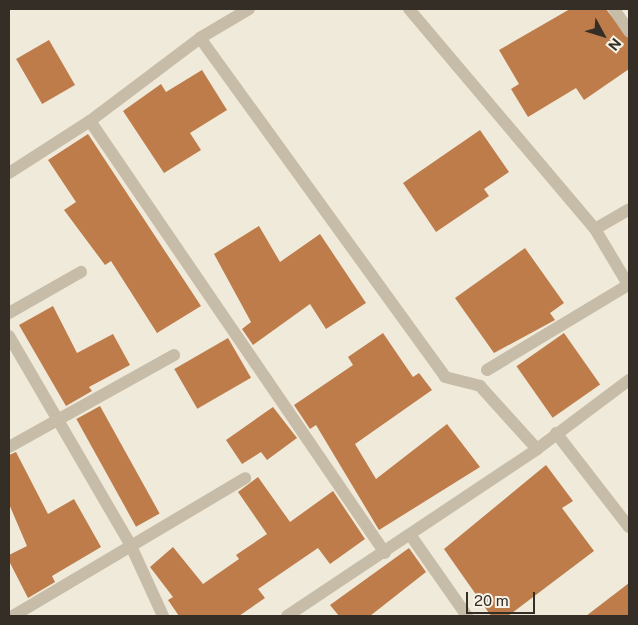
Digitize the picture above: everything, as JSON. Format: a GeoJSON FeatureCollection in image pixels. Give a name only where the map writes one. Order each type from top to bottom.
{"type":"FeatureCollection","features":[{"type":"Feature","properties":{"kind":"street"},"geometry":{"type":"LineString","coordinates":[[9,173],[90,121],[200,38],[249,9]]}},
{"type":"Feature","properties":{"kind":"street"},"geometry":{"type":"LineString","coordinates":[[409,9],[595,229],[629,286],[487,370]]}},
{"type":"Feature","properties":{"kind":"street"},"geometry":{"type":"LineString","coordinates":[[614,9],[629,31]]}},
{"type":"Feature","properties":{"kind":"street"},"geometry":{"type":"LineString","coordinates":[[200,38],[445,377],[480,386],[537,449]]}},
{"type":"Feature","properties":{"kind":"street"},"geometry":{"type":"LineString","coordinates":[[90,121],[385,553]]}},
{"type":"Feature","properties":{"kind":"street"},"geometry":{"type":"LineString","coordinates":[[595,229],[629,209]]}},
{"type":"Feature","properties":{"kind":"street"},"geometry":{"type":"LineString","coordinates":[[9,313],[81,272]]}},
{"type":"Feature","properties":{"kind":"street"},"geometry":{"type":"LineString","coordinates":[[9,336],[131,546],[163,616]]}},
{"type":"Feature","properties":{"kind":"street"},"geometry":{"type":"LineString","coordinates":[[9,447],[174,355]]}},
{"type":"Feature","properties":{"kind":"street"},"geometry":{"type":"LineString","coordinates":[[287,616],[411,536],[537,449],[629,380]]}},
{"type":"Feature","properties":{"kind":"street"},"geometry":{"type":"LineString","coordinates":[[556,434],[629,526]]}},
{"type":"Feature","properties":{"kind":"street"},"geometry":{"type":"LineString","coordinates":[[13,616],[245,478]]}},
{"type":"Feature","properties":{"kind":"street"},"geometry":{"type":"LineString","coordinates":[[411,536],[468,616]]}},
{"type":"Feature","properties":{"kind":"building"},"geometry":{"type":"Polygon","coordinates":[[[570,9],[606,9],[629,39],[629,69],[584,100],[576,88],[528,117],[511,89],[519,84],[499,50],[570,9]]]}},
{"type":"Feature","properties":{"kind":"building"},"geometry":{"type":"Polygon","coordinates":[[[49,40],[75,85],[42,104],[16,59],[49,40]]]}},
{"type":"Feature","properties":{"kind":"building"},"geometry":{"type":"Polygon","coordinates":[[[202,70],[227,110],[190,133],[201,150],[164,173],[123,111],[161,84],[166,92],[202,70]]]}},
{"type":"Feature","properties":{"kind":"building"},"geometry":{"type":"Polygon","coordinates":[[[480,130],[509,172],[484,189],[489,196],[436,232],[403,183],[480,130]]]}},
{"type":"Feature","properties":{"kind":"building"},"geometry":{"type":"Polygon","coordinates":[[[88,134],[201,306],[157,333],[111,261],[105,265],[64,210],[76,202],[48,160],[88,134]]]}},
{"type":"Feature","properties":{"kind":"building"},"geometry":{"type":"Polygon","coordinates":[[[259,226],[280,262],[320,234],[366,303],[326,329],[310,304],[253,345],[242,329],[251,322],[214,254],[259,226]]]}},
{"type":"Feature","properties":{"kind":"building"},"geometry":{"type":"Polygon","coordinates":[[[525,248],[564,303],[550,313],[555,320],[494,353],[455,298],[525,248]]]}},
{"type":"Feature","properties":{"kind":"building"},"geometry":{"type":"Polygon","coordinates":[[[53,306],[77,353],[113,334],[130,365],[89,387],[92,391],[66,406],[19,325],[53,306]]]}},
{"type":"Feature","properties":{"kind":"building"},"geometry":{"type":"Polygon","coordinates":[[[383,333],[413,377],[419,373],[432,390],[355,444],[376,479],[447,424],[480,467],[379,530],[316,425],[310,429],[294,405],[353,365],[348,357],[383,333]]]}},
{"type":"Feature","properties":{"kind":"building"},"geometry":{"type":"Polygon","coordinates":[[[564,333],[600,385],[553,418],[516,366],[564,333]]]}},
{"type":"Feature","properties":{"kind":"building"},"geometry":{"type":"Polygon","coordinates":[[[228,338],[251,378],[197,409],[174,369],[228,338]]]}},
{"type":"Feature","properties":{"kind":"building"},"geometry":{"type":"Polygon","coordinates":[[[100,406],[160,514],[136,527],[76,419],[100,406]]]}},
{"type":"Feature","properties":{"kind":"building"},"geometry":{"type":"Polygon","coordinates":[[[273,407],[297,438],[267,460],[261,452],[242,464],[226,440],[273,407]]]}},
{"type":"Feature","properties":{"kind":"building"},"geometry":{"type":"Polygon","coordinates":[[[16,452],[48,514],[74,499],[101,547],[52,576],[55,582],[28,598],[9,561],[9,555],[27,546],[9,504],[9,455],[16,452]]]}},
{"type":"Feature","properties":{"kind":"building"},"geometry":{"type":"Polygon","coordinates":[[[546,465],[573,501],[562,508],[594,551],[508,616],[491,616],[444,549],[546,465]]]}},
{"type":"Feature","properties":{"kind":"building"},"geometry":{"type":"Polygon","coordinates":[[[258,477],[290,522],[333,491],[365,539],[330,564],[318,548],[258,589],[265,598],[239,616],[179,616],[168,600],[173,597],[150,567],[173,547],[203,584],[239,559],[236,555],[267,534],[238,492],[258,477]]]}},
{"type":"Feature","properties":{"kind":"building"},"geometry":{"type":"Polygon","coordinates":[[[409,548],[426,572],[370,616],[339,616],[330,605],[409,548]]]}},
{"type":"Feature","properties":{"kind":"building"},"geometry":{"type":"Polygon","coordinates":[[[629,583],[629,616],[586,616],[629,583]]]}}]}
